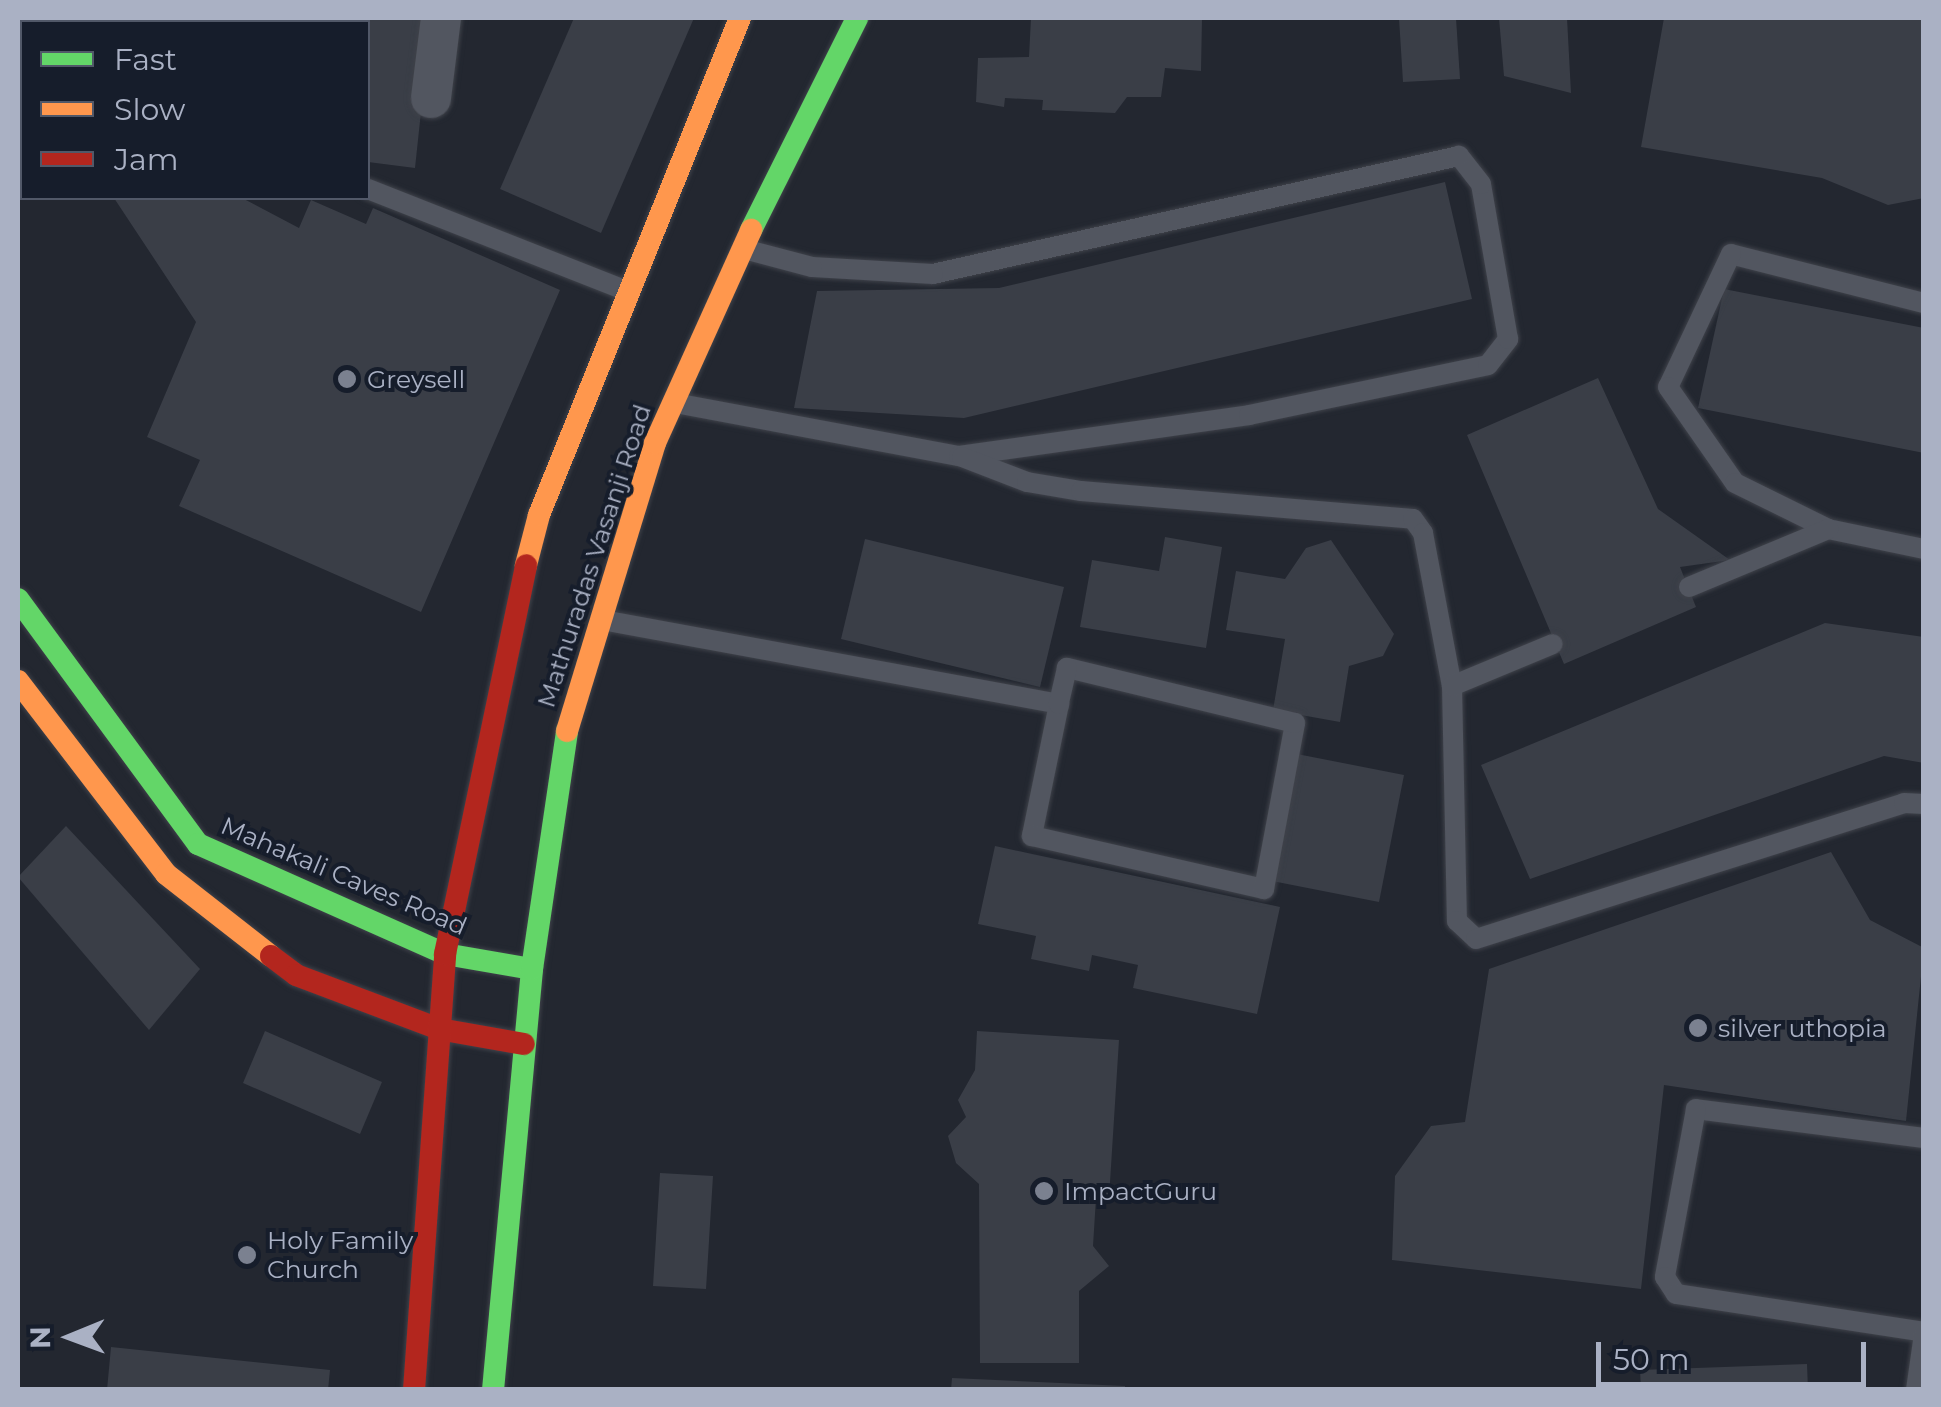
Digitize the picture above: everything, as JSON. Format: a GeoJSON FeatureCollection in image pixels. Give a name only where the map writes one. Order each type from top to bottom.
{"type":"FeatureCollection","features":[{"type":"Feature","properties":{"kind":"main road"},"geometry":{"type":"LineString","coordinates":[[414,1390],[447,883],[539,516],[625,290],[740,18]]}},
{"type":"Feature","properties":{"kind":"main road","name":"Mathuradas Vasanji Road"},"geometry":{"type":"LineString","coordinates":[[493,1390],[532,969],[570,716],[673,402],[742,249],[857,18]]}},
{"type":"Feature","properties":{"kind":"main road","name":"Mahakali Caves Road"},"geometry":{"type":"LineString","coordinates":[[18,599],[58,664],[198,844],[444,954],[532,969]]}},
{"type":"Feature","properties":{"kind":"main road"},"geometry":{"type":"LineString","coordinates":[[18,684],[166,874],[296,974],[439,1029],[524,1044]]}},
{"type":"Feature","properties":{"kind":"main road"},"geometry":{"type":"LineString","coordinates":[[362,917],[394,908]]}},
{"type":"Feature","properties":{"kind":"street"},"geometry":{"type":"LineString","coordinates":[[431,98],[441,18]]}},
{"type":"Feature","properties":{"kind":"lane"},"geometry":{"type":"LineString","coordinates":[[742,249],[812,267],[933,274],[1445,155],[1474,168],[1508,339],[1488,365],[1195,424],[959,456]]}},
{"type":"Feature","properties":{"kind":"lane"},"geometry":{"type":"LineString","coordinates":[[370,190],[625,290]]}},
{"type":"Feature","properties":{"kind":"lane"},"geometry":{"type":"LineString","coordinates":[[1924,303],[1731,254],[1668,387],[1735,482],[1828,529],[1924,548]]}},
{"type":"Feature","properties":{"kind":"lane"},"geometry":{"type":"LineString","coordinates":[[673,402],[959,456],[1027,482],[1081,491],[1207,508],[1413,519],[1423,533],[1452,686],[1457,921],[1476,939],[1904,803],[1924,804]]}},
{"type":"Feature","properties":{"kind":"lane"},"geometry":{"type":"LineString","coordinates":[[1689,587],[1828,529]]}},
{"type":"Feature","properties":{"kind":"lane"},"geometry":{"type":"LineString","coordinates":[[600,620],[1059,704]]}},
{"type":"Feature","properties":{"kind":"lane"},"geometry":{"type":"LineString","coordinates":[[1452,686],[1553,644]]}},
{"type":"Feature","properties":{"kind":"lane"},"geometry":{"type":"LineString","coordinates":[[1066,668],[1294,722],[1264,889],[1032,836],[1059,704],[1066,668]]}},
{"type":"Feature","properties":{"kind":"lane"},"geometry":{"type":"LineString","coordinates":[[1916,1390],[1924,1333],[1676,1294],[1664,1277],[1696,1109],[1924,1138]]}},
{"type":"Feature","properties":{"kind":"building"},"geometry":{"type":"Polygon","coordinates":[[[18,18],[72,20],[20,20],[20,78],[18,18]]]}},
{"type":"Feature","properties":{"kind":"building"},"geometry":{"type":"Polygon","coordinates":[[[225,18],[431,18],[415,168],[370,162],[370,20],[225,18]]]}},
{"type":"Feature","properties":{"kind":"building"},"geometry":{"type":"Polygon","coordinates":[[[574,18],[694,18],[601,233],[500,189],[574,18]]]}},
{"type":"Feature","properties":{"kind":"building"},"geometry":{"type":"Polygon","coordinates":[[[1031,18],[1202,18],[1201,71],[1165,68],[1161,97],[1127,97],[1115,113],[1042,110],[1043,100],[1005,98],[1004,107],[976,102],[978,58],[1029,57],[1031,18]]]}},
{"type":"Feature","properties":{"kind":"building"},"geometry":{"type":"Polygon","coordinates":[[[1399,18],[1456,18],[1460,79],[1403,82],[1399,18]]]}},
{"type":"Feature","properties":{"kind":"building"},"geometry":{"type":"Polygon","coordinates":[[[1499,18],[1567,18],[1571,93],[1504,76],[1499,18]]]}},
{"type":"Feature","properties":{"kind":"building"},"geometry":{"type":"Polygon","coordinates":[[[1664,18],[1924,18],[1924,198],[1888,205],[1822,178],[1641,147],[1664,18]]]}},
{"type":"Feature","properties":{"kind":"building"},"geometry":{"type":"Polygon","coordinates":[[[1445,182],[1472,299],[964,418],[794,408],[817,291],[999,288],[1445,182]]]}},
{"type":"Feature","properties":{"kind":"building","name":"Greysell"},"geometry":{"type":"Polygon","coordinates":[[[115,200],[246,200],[299,228],[311,200],[366,224],[373,208],[560,290],[421,612],[179,506],[200,460],[147,437],[196,322],[115,200]]]}},
{"type":"Feature","properties":{"kind":"building"},"geometry":{"type":"Polygon","coordinates":[[[1724,289],[1924,328],[1924,453],[1698,408],[1724,289]]]}},
{"type":"Feature","properties":{"kind":"building"},"geometry":{"type":"Polygon","coordinates":[[[1598,378],[1658,509],[1730,560],[1680,567],[1696,607],[1564,664],[1467,435],[1598,378]]]}},
{"type":"Feature","properties":{"kind":"building"},"geometry":{"type":"Polygon","coordinates":[[[1165,537],[1222,547],[1206,648],[1080,627],[1092,560],[1159,571],[1165,537]]]}},
{"type":"Feature","properties":{"kind":"building"},"geometry":{"type":"Polygon","coordinates":[[[865,539],[1064,587],[1040,687],[841,639],[865,539]]]}},
{"type":"Feature","properties":{"kind":"building"},"geometry":{"type":"Polygon","coordinates":[[[1331,540],[1394,634],[1383,656],[1349,666],[1340,722],[1273,710],[1285,639],[1226,630],[1236,571],[1285,579],[1306,548],[1331,540]]]}},
{"type":"Feature","properties":{"kind":"building"},"geometry":{"type":"Polygon","coordinates":[[[1825,623],[1924,637],[1924,763],[1884,756],[1530,879],[1481,765],[1825,623]]]}},
{"type":"Feature","properties":{"kind":"building"},"geometry":{"type":"Polygon","coordinates":[[[1297,754],[1404,775],[1379,902],[1272,881],[1297,754]]]}},
{"type":"Feature","properties":{"kind":"building"},"geometry":{"type":"Polygon","coordinates":[[[66,826],[200,969],[149,1030],[18,877],[66,826]]]}},
{"type":"Feature","properties":{"kind":"building"},"geometry":{"type":"Polygon","coordinates":[[[995,846],[1280,907],[1257,1014],[1133,988],[1138,965],[1092,955],[1089,971],[1031,959],[1036,936],[978,924],[995,846]]]}},
{"type":"Feature","properties":{"kind":"building","name":"silver uthopia"},"geometry":{"type":"Polygon","coordinates":[[[1831,852],[1870,920],[1924,948],[1906,1121],[1664,1085],[1641,1289],[1392,1260],[1395,1176],[1431,1126],[1465,1122],[1489,969],[1831,852]]]}},
{"type":"Feature","properties":{"kind":"building"},"geometry":{"type":"Polygon","coordinates":[[[265,1031],[382,1082],[360,1134],[243,1083],[265,1031]]]}},
{"type":"Feature","properties":{"kind":"building","name":"ImpactGuru"},"geometry":{"type":"Polygon","coordinates":[[[977,1031],[1119,1040],[1109,1198],[1096,1198],[1093,1246],[1109,1266],[1079,1291],[1079,1363],[980,1363],[979,1184],[956,1163],[948,1136],[966,1117],[958,1100],[975,1070],[977,1031]]]}},
{"type":"Feature","properties":{"kind":"building"},"geometry":{"type":"Polygon","coordinates":[[[660,1173],[713,1176],[706,1289],[653,1286],[660,1173]]]}},
{"type":"Feature","properties":{"kind":"building"},"geometry":{"type":"Polygon","coordinates":[[[111,1347],[330,1370],[328,1390],[107,1390],[111,1347]]]}},
{"type":"Feature","properties":{"kind":"building"},"geometry":{"type":"Polygon","coordinates":[[[1807,1364],[1808,1390],[1641,1390],[1640,1370],[1807,1364]]]}},
{"type":"Feature","properties":{"kind":"building"},"geometry":{"type":"Polygon","coordinates":[[[952,1378],[1125,1386],[1125,1390],[951,1390],[952,1378]]]}},
{"type":"Feature","properties":{"kind":"traffic: fast"},"geometry":{"type":"LineString","coordinates":[[751,230],[857,18]]}},
{"type":"Feature","properties":{"kind":"traffic: fast"},"geometry":{"type":"LineString","coordinates":[[18,599],[198,844],[445,954],[532,969]]}},
{"type":"Feature","properties":{"kind":"traffic: fast"},"geometry":{"type":"LineString","coordinates":[[493,1390],[532,969],[567,731]]}},
{"type":"Feature","properties":{"kind":"traffic: slow"},"geometry":{"type":"LineString","coordinates":[[526,565],[539,515],[740,18]]}},
{"type":"Feature","properties":{"kind":"traffic: slow"},"geometry":{"type":"LineString","coordinates":[[567,731],[655,443],[751,230]]}},
{"type":"Feature","properties":{"kind":"traffic: slow"},"geometry":{"type":"LineString","coordinates":[[18,681],[166,874],[271,956]]}},
{"type":"Feature","properties":{"kind":"traffic: jam"},"geometry":{"type":"LineString","coordinates":[[414,1390],[445,954],[526,565]]}},
{"type":"Feature","properties":{"kind":"traffic: jam"},"geometry":{"type":"LineString","coordinates":[[271,956],[296,975],[439,1029],[524,1044]]}},
{"type":"Feature","properties":{"kind":"place","name":"Greysell"},"geometry":{"type":"Point","coordinates":[347,379]}},
{"type":"Feature","properties":{"kind":"place","name":"silver uthopia"},"geometry":{"type":"Point","coordinates":[1698,1028]}},
{"type":"Feature","properties":{"kind":"place","name":"ImpactGuru"},"geometry":{"type":"Point","coordinates":[1044,1191]}},
{"type":"Feature","properties":{"kind":"place","name":"Holy Family Church"},"geometry":{"type":"Point","coordinates":[247,1255]}}]}
